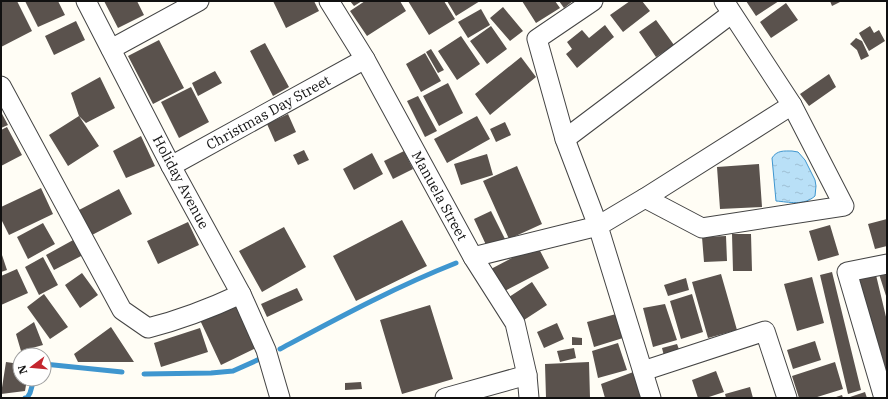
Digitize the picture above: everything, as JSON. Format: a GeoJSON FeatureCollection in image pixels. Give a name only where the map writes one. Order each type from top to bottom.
{"type":"FeatureCollection","features":[{"type":"Feature","properties":{"kind":"street","name":"Holiday Avenue"},"geometry":{"type":"LineString","coordinates":[[86,1],[171,166],[241,294],[266,350],[280,398]]}},
{"type":"Feature","properties":{"kind":"street"},"geometry":{"type":"LineString","coordinates":[[111,49],[199,1]]}},
{"type":"Feature","properties":{"kind":"street","name":"Manuela Street"},"geometry":{"type":"LineString","coordinates":[[329,1],[365,59],[472,257],[515,323],[527,375],[529,398]]}},
{"type":"Feature","properties":{"kind":"street"},"geometry":{"type":"LineString","coordinates":[[593,1],[537,39],[564,139],[598,226],[651,398]]}},
{"type":"Feature","properties":{"kind":"street"},"geometry":{"type":"LineString","coordinates":[[564,139],[727,8],[792,105],[844,206],[702,228],[645,198]]}},
{"type":"Feature","properties":{"kind":"street","name":"Christmas Day Street"},"geometry":{"type":"LineString","coordinates":[[171,166],[365,59]]}},
{"type":"Feature","properties":{"kind":"street"},"geometry":{"type":"LineString","coordinates":[[1,86],[122,310],[148,328],[169,323],[219,305],[241,294]]}},
{"type":"Feature","properties":{"kind":"street"},"geometry":{"type":"LineString","coordinates":[[472,257],[598,226],[792,105]]}},
{"type":"Feature","properties":{"kind":"street"},"geometry":{"type":"LineString","coordinates":[[884,398],[847,272],[887,264]]}},
{"type":"Feature","properties":{"kind":"street"},"geometry":{"type":"LineString","coordinates":[[643,371],[765,331],[786,398]]}},
{"type":"Feature","properties":{"kind":"street"},"geometry":{"type":"LineString","coordinates":[[445,398],[527,375]]}},
{"type":"Feature","properties":{"kind":"water"},"geometry":{"type":"Polygon","coordinates":[[[778,152],[798,152],[805,160],[815,180],[815,196],[801,202],[776,201],[772,158],[778,152]]]}},
{"type":"Feature","properties":{"kind":"building"},"geometry":{"type":"Polygon","coordinates":[[[1,1],[17,1],[32,31],[1,47],[1,1]]]}},
{"type":"Feature","properties":{"kind":"building"},"geometry":{"type":"Polygon","coordinates":[[[25,1],[58,1],[65,15],[38,27],[25,1]]]}},
{"type":"Feature","properties":{"kind":"building"},"geometry":{"type":"Polygon","coordinates":[[[104,1],[137,1],[144,15],[118,28],[104,1]]]}},
{"type":"Feature","properties":{"kind":"building"},"geometry":{"type":"Polygon","coordinates":[[[273,1],[314,1],[319,11],[286,28],[273,1]]]}},
{"type":"Feature","properties":{"kind":"building"},"geometry":{"type":"Polygon","coordinates":[[[350,1],[362,1],[354,6],[350,1]]]}},
{"type":"Feature","properties":{"kind":"building"},"geometry":{"type":"Polygon","coordinates":[[[365,1],[400,1],[406,11],[367,36],[350,11],[365,1]]]}},
{"type":"Feature","properties":{"kind":"building"},"geometry":{"type":"Polygon","coordinates":[[[408,1],[444,1],[455,19],[429,35],[408,1]]]}},
{"type":"Feature","properties":{"kind":"building"},"geometry":{"type":"Polygon","coordinates":[[[447,1],[480,1],[456,16],[447,1]]]}},
{"type":"Feature","properties":{"kind":"building"},"geometry":{"type":"Polygon","coordinates":[[[522,1],[555,1],[560,8],[536,23],[522,1]]]}},
{"type":"Feature","properties":{"kind":"building"},"geometry":{"type":"Polygon","coordinates":[[[559,1],[573,1],[564,8],[559,1]]]}},
{"type":"Feature","properties":{"kind":"building"},"geometry":{"type":"Polygon","coordinates":[[[630,1],[642,1],[650,11],[623,32],[610,15],[630,1]]]}},
{"type":"Feature","properties":{"kind":"building"},"geometry":{"type":"Polygon","coordinates":[[[746,1],[779,1],[756,16],[746,1]]]}},
{"type":"Feature","properties":{"kind":"building"},"geometry":{"type":"Polygon","coordinates":[[[830,1],[842,1],[832,6],[830,1]]]}},
{"type":"Feature","properties":{"kind":"building"},"geometry":{"type":"Polygon","coordinates":[[[786,3],[798,20],[771,38],[760,22],[786,3]]]}},
{"type":"Feature","properties":{"kind":"building"},"geometry":{"type":"Polygon","coordinates":[[[503,7],[523,31],[510,41],[490,18],[503,7]]]}},
{"type":"Feature","properties":{"kind":"building"},"geometry":{"type":"Polygon","coordinates":[[[481,9],[490,25],[468,38],[458,22],[481,9]]]}},
{"type":"Feature","properties":{"kind":"building"},"geometry":{"type":"Polygon","coordinates":[[[656,20],[674,45],[656,57],[639,32],[656,20]]]}},
{"type":"Feature","properties":{"kind":"building"},"geometry":{"type":"Polygon","coordinates":[[[76,21],[85,40],[54,55],[45,36],[76,21]]]}},
{"type":"Feature","properties":{"kind":"building"},"geometry":{"type":"Polygon","coordinates":[[[605,25],[614,37],[577,68],[566,54],[572,49],[567,42],[582,30],[589,38],[605,25]]]}},
{"type":"Feature","properties":{"kind":"building"},"geometry":{"type":"Polygon","coordinates":[[[491,26],[507,49],[487,64],[470,41],[491,26]]]}},
{"type":"Feature","properties":{"kind":"building"},"geometry":{"type":"Polygon","coordinates":[[[870,26],[874,33],[879,30],[885,41],[869,51],[859,33],[870,26]]]}},
{"type":"Feature","properties":{"kind":"building"},"geometry":{"type":"Polygon","coordinates":[[[461,36],[480,64],[457,80],[438,51],[461,36]]]}},
{"type":"Feature","properties":{"kind":"building"},"geometry":{"type":"Polygon","coordinates":[[[856,38],[862,41],[869,56],[861,60],[857,50],[850,44],[856,38]]]}},
{"type":"Feature","properties":{"kind":"building"},"geometry":{"type":"Polygon","coordinates":[[[159,40],[184,88],[153,104],[128,56],[159,40]]]}},
{"type":"Feature","properties":{"kind":"building"},"geometry":{"type":"Polygon","coordinates":[[[265,43],[289,87],[273,96],[250,51],[265,43]]]}},
{"type":"Feature","properties":{"kind":"building"},"geometry":{"type":"Polygon","coordinates":[[[431,49],[444,70],[438,73],[426,52],[431,49]]]}},
{"type":"Feature","properties":{"kind":"building"},"geometry":{"type":"Polygon","coordinates":[[[425,53],[441,81],[421,92],[406,64],[425,53]]]}},
{"type":"Feature","properties":{"kind":"building"},"geometry":{"type":"Polygon","coordinates":[[[521,57],[536,77],[490,115],[475,94],[521,57]]]}},
{"type":"Feature","properties":{"kind":"building"},"geometry":{"type":"Polygon","coordinates":[[[215,71],[222,83],[198,96],[192,83],[215,71]]]}},
{"type":"Feature","properties":{"kind":"building"},"geometry":{"type":"Polygon","coordinates":[[[829,74],[836,87],[809,106],[800,94],[829,74]]]}},
{"type":"Feature","properties":{"kind":"building"},"geometry":{"type":"Polygon","coordinates":[[[100,77],[115,108],[86,123],[79,116],[71,93],[100,77]]]}},
{"type":"Feature","properties":{"kind":"building"},"geometry":{"type":"Polygon","coordinates":[[[448,83],[463,113],[439,126],[423,96],[448,83]]]}},
{"type":"Feature","properties":{"kind":"building"},"geometry":{"type":"Polygon","coordinates":[[[191,87],[209,122],[179,138],[161,102],[191,87]]]}},
{"type":"Feature","properties":{"kind":"building"},"geometry":{"type":"Polygon","coordinates":[[[418,96],[437,131],[425,137],[407,101],[418,96]]]}},
{"type":"Feature","properties":{"kind":"building"},"geometry":{"type":"Polygon","coordinates":[[[1,112],[8,125],[1,128],[1,112]]]}},
{"type":"Feature","properties":{"kind":"building"},"geometry":{"type":"Polygon","coordinates":[[[288,114],[296,132],[275,142],[267,124],[288,114]]]}},
{"type":"Feature","properties":{"kind":"building"},"geometry":{"type":"Polygon","coordinates":[[[79,116],[99,146],[68,166],[49,135],[79,116]]]}},
{"type":"Feature","properties":{"kind":"building"},"geometry":{"type":"Polygon","coordinates":[[[477,116],[490,139],[447,163],[434,139],[477,116]]]}},
{"type":"Feature","properties":{"kind":"building"},"geometry":{"type":"Polygon","coordinates":[[[505,122],[511,135],[496,142],[490,129],[505,122]]]}},
{"type":"Feature","properties":{"kind":"building"},"geometry":{"type":"Polygon","coordinates":[[[7,127],[22,155],[1,166],[1,130],[7,127]]]}},
{"type":"Feature","properties":{"kind":"building"},"geometry":{"type":"Polygon","coordinates":[[[141,136],[155,166],[126,178],[113,151],[141,136]]]}},
{"type":"Feature","properties":{"kind":"building"},"geometry":{"type":"Polygon","coordinates":[[[304,150],[309,160],[298,165],[293,155],[304,150]]]}},
{"type":"Feature","properties":{"kind":"building"},"geometry":{"type":"Polygon","coordinates":[[[404,151],[413,169],[393,179],[384,161],[404,151]]]}},
{"type":"Feature","properties":{"kind":"building"},"geometry":{"type":"Polygon","coordinates":[[[372,153],[383,174],[354,190],[343,169],[372,153]]]}},
{"type":"Feature","properties":{"kind":"building"},"geometry":{"type":"Polygon","coordinates":[[[487,154],[493,175],[461,185],[454,164],[487,154]]]}},
{"type":"Feature","properties":{"kind":"building"},"geometry":{"type":"Polygon","coordinates":[[[759,164],[762,207],[720,209],[717,167],[759,164]]]}},
{"type":"Feature","properties":{"kind":"building"},"geometry":{"type":"Polygon","coordinates":[[[517,166],[542,224],[509,239],[483,181],[517,166]]]}},
{"type":"Feature","properties":{"kind":"building"},"geometry":{"type":"Polygon","coordinates":[[[41,188],[53,214],[9,235],[1,219],[1,207],[41,188]]]}},
{"type":"Feature","properties":{"kind":"building"},"geometry":{"type":"Polygon","coordinates":[[[119,189],[132,214],[92,235],[79,210],[119,189]]]}},
{"type":"Feature","properties":{"kind":"building"},"geometry":{"type":"Polygon","coordinates":[[[491,211],[505,239],[487,247],[474,219],[491,211]]]}},
{"type":"Feature","properties":{"kind":"building"},"geometry":{"type":"Polygon","coordinates":[[[887,219],[887,246],[875,249],[868,224],[887,219]]]}},
{"type":"Feature","properties":{"kind":"building"},"geometry":{"type":"Polygon","coordinates":[[[402,220],[427,266],[356,301],[333,256],[402,220]]]}},
{"type":"Feature","properties":{"kind":"building"},"geometry":{"type":"Polygon","coordinates":[[[188,222],[199,245],[158,264],[147,241],[188,222]]]}},
{"type":"Feature","properties":{"kind":"building"},"geometry":{"type":"Polygon","coordinates":[[[43,223],[55,244],[28,259],[17,237],[43,223]]]}},
{"type":"Feature","properties":{"kind":"building"},"geometry":{"type":"Polygon","coordinates":[[[830,225],[839,255],[818,261],[809,231],[830,225]]]}},
{"type":"Feature","properties":{"kind":"building"},"geometry":{"type":"Polygon","coordinates":[[[284,227],[306,267],[262,292],[239,251],[284,227]]]}},
{"type":"Feature","properties":{"kind":"building"},"geometry":{"type":"Polygon","coordinates":[[[732,234],[751,234],[752,271],[733,271],[732,234]]]}},
{"type":"Feature","properties":{"kind":"building"},"geometry":{"type":"Polygon","coordinates":[[[726,236],[727,261],[704,262],[702,237],[726,236]]]}},
{"type":"Feature","properties":{"kind":"building"},"geometry":{"type":"Polygon","coordinates":[[[75,239],[83,255],[54,270],[46,255],[75,239]]]}},
{"type":"Feature","properties":{"kind":"building"},"geometry":{"type":"Polygon","coordinates":[[[537,245],[549,268],[501,293],[489,270],[537,245]]]}},
{"type":"Feature","properties":{"kind":"building"},"geometry":{"type":"Polygon","coordinates":[[[1,252],[7,270],[1,272],[1,252]]]}},
{"type":"Feature","properties":{"kind":"building"},"geometry":{"type":"Polygon","coordinates":[[[43,257],[58,285],[39,295],[25,267],[43,257]]]}},
{"type":"Feature","properties":{"kind":"building"},"geometry":{"type":"Polygon","coordinates":[[[17,269],[28,293],[1,305],[1,276],[17,269]]]}},
{"type":"Feature","properties":{"kind":"building"},"geometry":{"type":"Polygon","coordinates":[[[832,272],[861,390],[848,394],[820,275],[832,272]]]}},
{"type":"Feature","properties":{"kind":"building"},"geometry":{"type":"Polygon","coordinates":[[[887,272],[887,299],[879,274],[887,272]]]}},
{"type":"Feature","properties":{"kind":"building"},"geometry":{"type":"Polygon","coordinates":[[[82,273],[98,295],[80,308],[65,285],[82,273]]]}},
{"type":"Feature","properties":{"kind":"building"},"geometry":{"type":"Polygon","coordinates":[[[721,274],[737,330],[708,338],[692,282],[721,274]]]}},
{"type":"Feature","properties":{"kind":"building"},"geometry":{"type":"Polygon","coordinates":[[[876,275],[887,321],[887,384],[859,279],[876,275]]]}},
{"type":"Feature","properties":{"kind":"building"},"geometry":{"type":"Polygon","coordinates":[[[812,277],[824,323],[797,331],[784,284],[812,277]]]}},
{"type":"Feature","properties":{"kind":"building"},"geometry":{"type":"Polygon","coordinates":[[[686,278],[689,290],[668,296],[664,285],[686,278]]]}},
{"type":"Feature","properties":{"kind":"building"},"geometry":{"type":"Polygon","coordinates":[[[532,282],[547,305],[524,320],[509,297],[532,282]]]}},
{"type":"Feature","properties":{"kind":"building"},"geometry":{"type":"Polygon","coordinates":[[[297,288],[303,300],[267,317],[261,304],[297,288]]]}},
{"type":"Feature","properties":{"kind":"building"},"geometry":{"type":"Polygon","coordinates":[[[44,294],[68,327],[50,339],[27,307],[44,294]]]}},
{"type":"Feature","properties":{"kind":"building"},"geometry":{"type":"Polygon","coordinates":[[[692,294],[703,332],[681,339],[670,301],[692,294]]]}},
{"type":"Feature","properties":{"kind":"building"},"geometry":{"type":"Polygon","coordinates":[[[239,300],[260,346],[221,365],[199,318],[239,300]]]}},
{"type":"Feature","properties":{"kind":"building"},"geometry":{"type":"Polygon","coordinates":[[[665,304],[677,340],[653,347],[643,308],[665,304]]]}},
{"type":"Feature","properties":{"kind":"building"},"geometry":{"type":"Polygon","coordinates":[[[430,305],[453,379],[402,394],[380,320],[430,305]]]}},
{"type":"Feature","properties":{"kind":"building"},"geometry":{"type":"Polygon","coordinates":[[[616,314],[623,338],[594,347],[587,322],[616,314]]]}},
{"type":"Feature","properties":{"kind":"building"},"geometry":{"type":"Polygon","coordinates":[[[34,322],[43,345],[36,347],[20,347],[16,334],[34,322]]]}},
{"type":"Feature","properties":{"kind":"building"},"geometry":{"type":"Polygon","coordinates":[[[557,323],[564,339],[544,348],[537,332],[557,323]]]}},
{"type":"Feature","properties":{"kind":"building"},"geometry":{"type":"Polygon","coordinates":[[[111,327],[134,362],[78,362],[74,354],[111,327]]]}},
{"type":"Feature","properties":{"kind":"building"},"geometry":{"type":"Polygon","coordinates":[[[200,328],[208,352],[161,367],[154,343],[200,328]]]}},
{"type":"Feature","properties":{"kind":"building"},"geometry":{"type":"Polygon","coordinates":[[[572,337],[582,338],[582,345],[572,345],[572,337]]]}},
{"type":"Feature","properties":{"kind":"building"},"geometry":{"type":"Polygon","coordinates":[[[815,341],[821,360],[793,369],[787,350],[815,341]]]}},
{"type":"Feature","properties":{"kind":"building"},"geometry":{"type":"Polygon","coordinates":[[[618,343],[627,370],[598,378],[592,351],[618,343]]]}},
{"type":"Feature","properties":{"kind":"building"},"geometry":{"type":"Polygon","coordinates":[[[677,344],[680,352],[664,356],[662,348],[677,344]]]}},
{"type":"Feature","properties":{"kind":"building"},"geometry":{"type":"Polygon","coordinates":[[[574,348],[576,358],[560,362],[557,351],[574,348]]]}},
{"type":"Feature","properties":{"kind":"building"},"geometry":{"type":"Polygon","coordinates":[[[6,362],[12,363],[12,387],[26,387],[25,391],[1,394],[6,362]]]}},
{"type":"Feature","properties":{"kind":"building"},"geometry":{"type":"Polygon","coordinates":[[[589,362],[590,398],[546,398],[545,364],[589,362]]]}},
{"type":"Feature","properties":{"kind":"building"},"geometry":{"type":"Polygon","coordinates":[[[835,362],[843,389],[814,398],[799,398],[792,376],[835,362]]]}},
{"type":"Feature","properties":{"kind":"building"},"geometry":{"type":"Polygon","coordinates":[[[636,371],[644,398],[605,398],[601,384],[636,371]]]}},
{"type":"Feature","properties":{"kind":"building"},"geometry":{"type":"Polygon","coordinates":[[[716,371],[724,392],[706,398],[698,398],[692,380],[716,371]]]}},
{"type":"Feature","properties":{"kind":"building"},"geometry":{"type":"Polygon","coordinates":[[[361,382],[362,389],[345,390],[345,383],[361,382]]]}},
{"type":"Feature","properties":{"kind":"building"},"geometry":{"type":"Polygon","coordinates":[[[750,387],[753,398],[726,398],[725,394],[750,387]]]}},
{"type":"Feature","properties":{"kind":"building"},"geometry":{"type":"Polygon","coordinates":[[[865,392],[867,398],[847,398],[865,392]]]}},
{"type":"Feature","properties":{"kind":"building"},"geometry":{"type":"Polygon","coordinates":[[[842,395],[843,398],[833,398],[842,395]]]}},
{"type":"Feature","properties":{"kind":"waterway"},"geometry":{"type":"LineString","coordinates":[[280,349],[345,314],[433,272],[456,263]]}},
{"type":"Feature","properties":{"kind":"waterway"},"geometry":{"type":"LineString","coordinates":[[144,374],[211,373],[233,371],[262,358]]}},
{"type":"Feature","properties":{"kind":"waterway"},"geometry":{"type":"LineString","coordinates":[[52,365],[122,372]]}},
{"type":"Feature","properties":{"kind":"waterway"},"geometry":{"type":"LineString","coordinates":[[25,398],[27,398],[32,387]]}}]}
